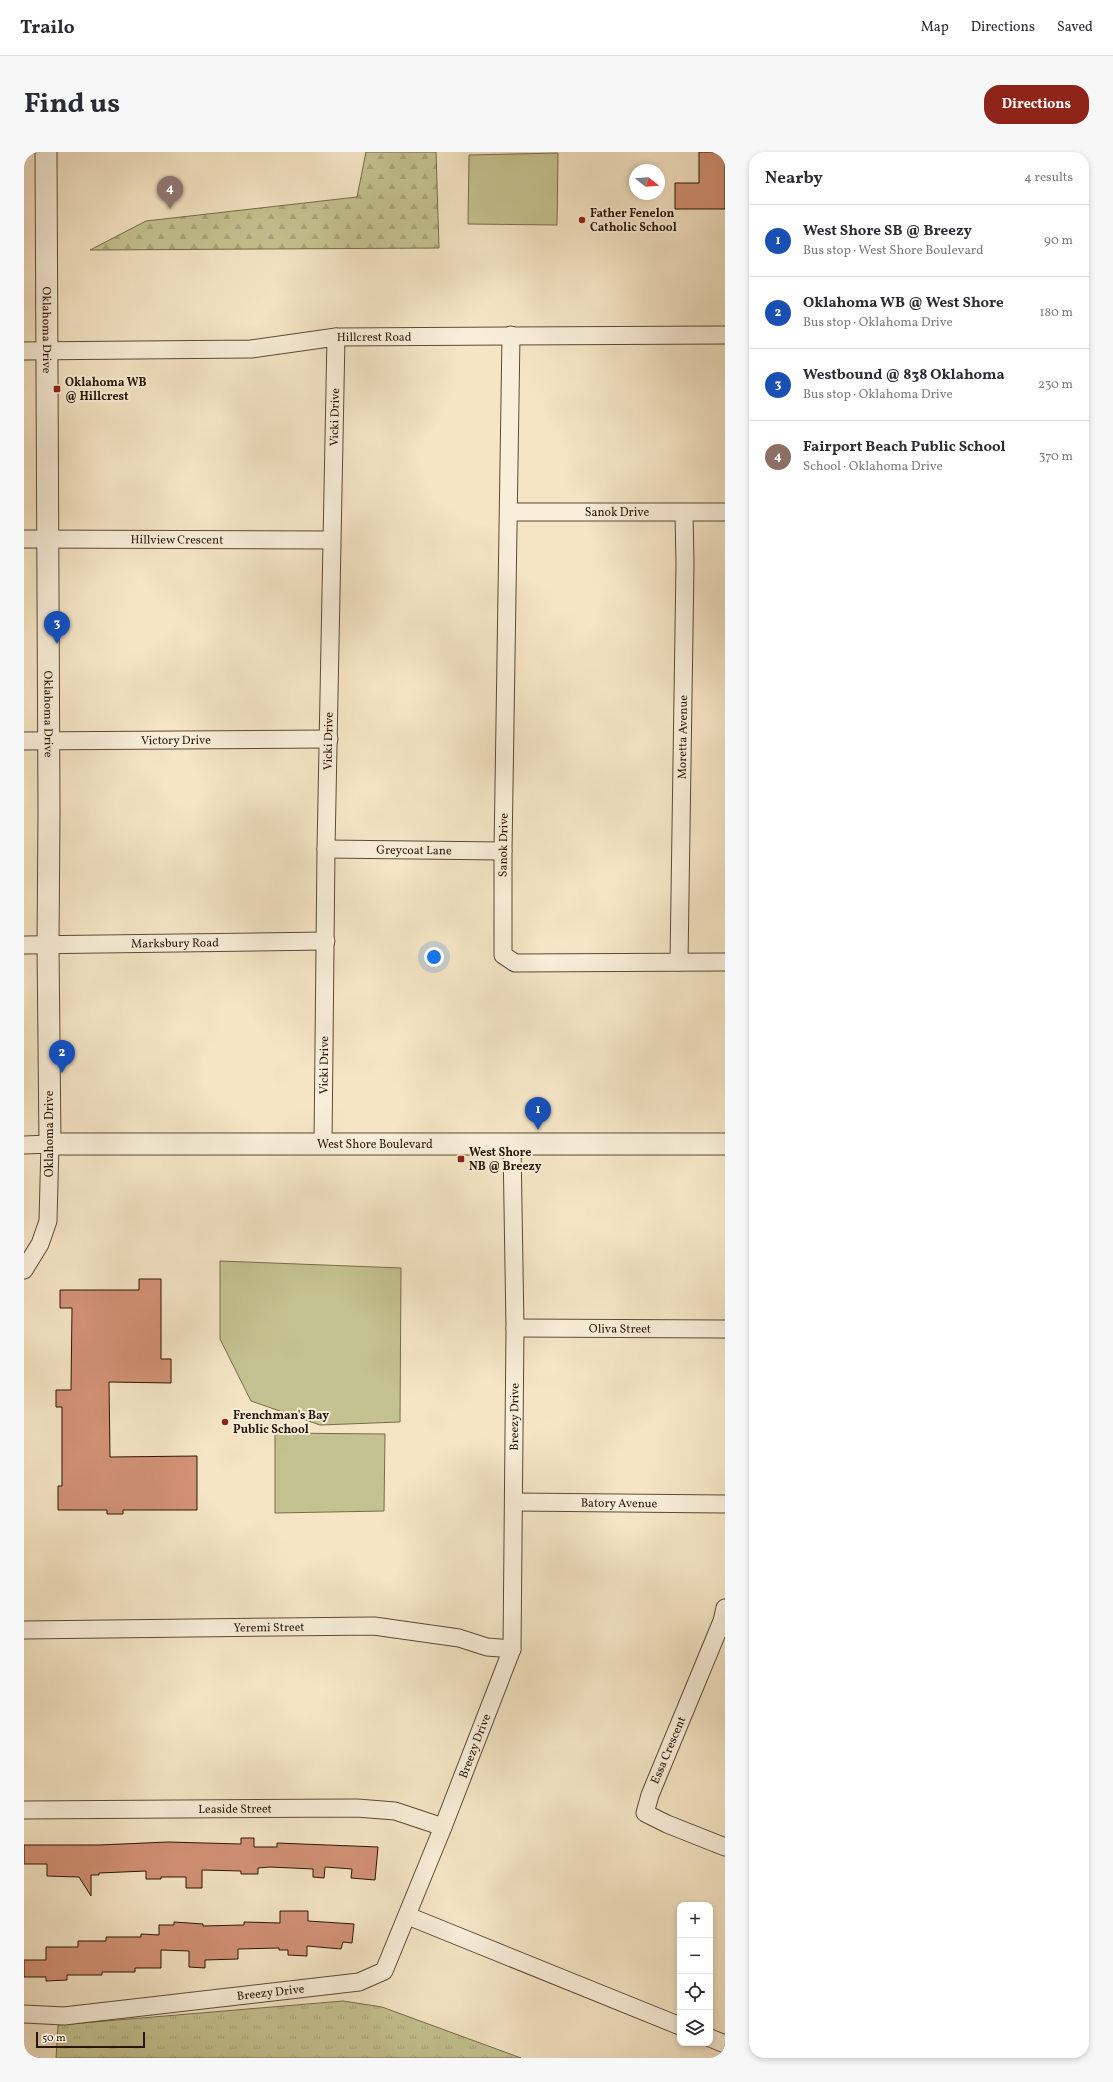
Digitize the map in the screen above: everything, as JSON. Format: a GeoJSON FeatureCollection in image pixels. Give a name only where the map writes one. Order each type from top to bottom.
{"type":"FeatureCollection","features":[{"type":"Feature","properties":{"kind":"street","name":"Oklahoma Drive"},"geometry":{"type":"LineString","coordinates":[[24,1270],[40,1244],[48,1221],[50,1144],[48,945],[49,539],[46,152]]}},
{"type":"Feature","properties":{"kind":"street","name":"Sanok Drive"},"geometry":{"type":"LineString","coordinates":[[511,335],[503,851],[503,955],[515,963],[725,962]]}},
{"type":"Feature","properties":{"kind":"street","name":"Hillcrest Road"},"geometry":{"type":"LineString","coordinates":[[24,351],[73,349],[251,349],[336,337],[725,335]]}},
{"type":"Feature","properties":{"kind":"street","name":"Vicki Drive"},"geometry":{"type":"LineString","coordinates":[[323,1145],[326,849],[336,337]]}},
{"type":"Feature","properties":{"kind":"street","name":"Sanok Drive"},"geometry":{"type":"LineString","coordinates":[[509,512],[725,512]]}},
{"type":"Feature","properties":{"kind":"street","name":"Moretta Avenue"},"geometry":{"type":"LineString","coordinates":[[679,962],[685,564],[684,512]]}},
{"type":"Feature","properties":{"kind":"street","name":"Hillview Crescent"},"geometry":{"type":"LineString","coordinates":[[24,539],[331,540]]}},
{"type":"Feature","properties":{"kind":"street","name":"Victory Drive"},"geometry":{"type":"LineString","coordinates":[[24,741],[329,739]]}},
{"type":"Feature","properties":{"kind":"street","name":"Greycoat Lane"},"geometry":{"type":"LineString","coordinates":[[326,849],[503,851]]}},
{"type":"Feature","properties":{"kind":"street","name":"Marksbury Road"},"geometry":{"type":"LineString","coordinates":[[24,945],[326,941]]}},
{"type":"Feature","properties":{"kind":"street","name":"West Shore Boulevard"},"geometry":{"type":"LineString","coordinates":[[24,1145],[725,1144]]}},
{"type":"Feature","properties":{"kind":"street","name":"Breezy Drive"},"geometry":{"type":"LineString","coordinates":[[24,2014],[64,2016],[359,1982],[384,1971],[408,1916],[512,1649],[515,1328],[512,1145]]}},
{"type":"Feature","properties":{"kind":"street","name":"Oliva Street"},"geometry":{"type":"LineString","coordinates":[[515,1328],[725,1329]]}},
{"type":"Feature","properties":{"kind":"street","name":"Batory Avenue"},"geometry":{"type":"LineString","coordinates":[[514,1502],[725,1504]]}},
{"type":"Feature","properties":{"kind":"street","name":"Essa Crescent"},"geometry":{"type":"LineString","coordinates":[[725,1608],[722,1621],[650,1796],[645,1813],[667,1824],[725,1847]]}},
{"type":"Feature","properties":{"kind":"street","name":"Yeremi Street"},"geometry":{"type":"LineString","coordinates":[[24,1630],[374,1626],[459,1638],[488,1647],[512,1649]]}},
{"type":"Feature","properties":{"kind":"street","name":"Leaside Street"},"geometry":{"type":"LineString","coordinates":[[24,1810],[357,1808],[395,1811],[443,1827]]}},
{"type":"Feature","properties":{"kind":"street"},"geometry":{"type":"LineString","coordinates":[[408,1916],[677,2025]]}},
{"type":"Feature","properties":{"kind":"street"},"geometry":{"type":"LineString","coordinates":[[713,2039],[725,2044]]}},
{"type":"Feature","properties":{"kind":"green space"},"geometry":{"type":"Polygon","coordinates":[[[366,152],[436,152],[439,248],[90,250],[146,221],[357,197],[366,152]]]}},
{"type":"Feature","properties":{"kind":"green space"},"geometry":{"type":"Polygon","coordinates":[[[558,153],[557,225],[468,224],[469,155],[558,153]]]}},
{"type":"Feature","properties":{"kind":"green space"},"geometry":{"type":"Polygon","coordinates":[[[220,1261],[401,1268],[400,1422],[320,1425],[251,1401],[220,1339],[220,1261]]]}},
{"type":"Feature","properties":{"kind":"green space"},"geometry":{"type":"Polygon","coordinates":[[[275,1433],[385,1434],[384,1511],[275,1513],[275,1433]]]}},
{"type":"Feature","properties":{"kind":"green space"},"geometry":{"type":"Polygon","coordinates":[[[343,2001],[382,2007],[521,2058],[56,2058],[58,2025],[343,2001]]]}},
{"type":"Feature","properties":{"kind":"building"},"geometry":{"type":"Polygon","coordinates":[[[699,152],[725,152],[725,209],[675,209],[675,183],[699,183],[699,152]]]}},
{"type":"Feature","properties":{"kind":"building"},"geometry":{"type":"Polygon","coordinates":[[[139,1279],[161,1279],[161,1359],[171,1359],[171,1383],[109,1382],[110,1457],[197,1456],[197,1510],[123,1510],[123,1514],[107,1514],[107,1510],[58,1510],[58,1486],[62,1486],[62,1407],[56,1407],[56,1390],[71,1390],[72,1308],[60,1308],[60,1290],[139,1290],[139,1279]]]}},
{"type":"Feature","properties":{"kind":"building"},"geometry":{"type":"Polygon","coordinates":[[[241,1838],[254,1838],[254,1847],[277,1847],[277,1843],[378,1847],[375,1880],[351,1878],[352,1869],[325,1867],[324,1878],[313,1877],[313,1869],[270,1867],[258,1868],[258,1874],[241,1874],[241,1871],[202,1870],[202,1888],[186,1888],[186,1877],[161,1877],[161,1879],[146,1879],[146,1871],[99,1873],[99,1875],[91,1875],[91,1896],[79,1877],[47,1876],[47,1864],[24,1864],[24,1845],[99,1845],[168,1842],[241,1844],[241,1838]]]}},
{"type":"Feature","properties":{"kind":"building"},"geometry":{"type":"Polygon","coordinates":[[[280,1911],[308,1911],[308,1921],[354,1924],[352,1943],[343,1942],[341,1949],[307,1946],[307,1956],[288,1955],[288,1950],[279,1950],[279,1948],[238,1949],[238,1959],[205,1960],[205,1968],[189,1967],[189,1951],[161,1950],[161,1968],[135,1968],[135,1972],[102,1972],[102,1975],[67,1975],[67,1980],[46,1981],[46,1977],[24,1977],[24,1960],[46,1960],[46,1947],[78,1947],[78,1941],[106,1941],[106,1937],[141,1937],[141,1934],[159,1935],[159,1925],[174,1925],[174,1922],[203,1924],[203,1926],[244,1925],[244,1922],[280,1923],[280,1911]]]}},
{"type":"Feature","properties":{"kind":"place","name":"Fairport Beach Public School"},"geometry":{"type":"Point","coordinates":[170,209]}},
{"type":"Feature","properties":{"kind":"place","name":"Father Fenelon Catholic School"},"geometry":{"type":"Point","coordinates":[582,220]}},
{"type":"Feature","properties":{"kind":"place","name":"Oklahoma WB @ Hillcrest"},"geometry":{"type":"Point","coordinates":[57,389]}},
{"type":"Feature","properties":{"kind":"place","name":"Westbound @ 838 Oklahoma"},"geometry":{"type":"Point","coordinates":[57,644]}},
{"type":"Feature","properties":{"kind":"place","name":"Oklahoma WB @ West Shore"},"geometry":{"type":"Point","coordinates":[62,1073]}},
{"type":"Feature","properties":{"kind":"place","name":"West Shore SB @ Breezy"},"geometry":{"type":"Point","coordinates":[538,1130]}},
{"type":"Feature","properties":{"kind":"place","name":"West Shore NB @ Breezy"},"geometry":{"type":"Point","coordinates":[461,1159]}},
{"type":"Feature","properties":{"kind":"place","name":"Frenchman's Bay Public School"},"geometry":{"type":"Point","coordinates":[225,1422]}}]}
